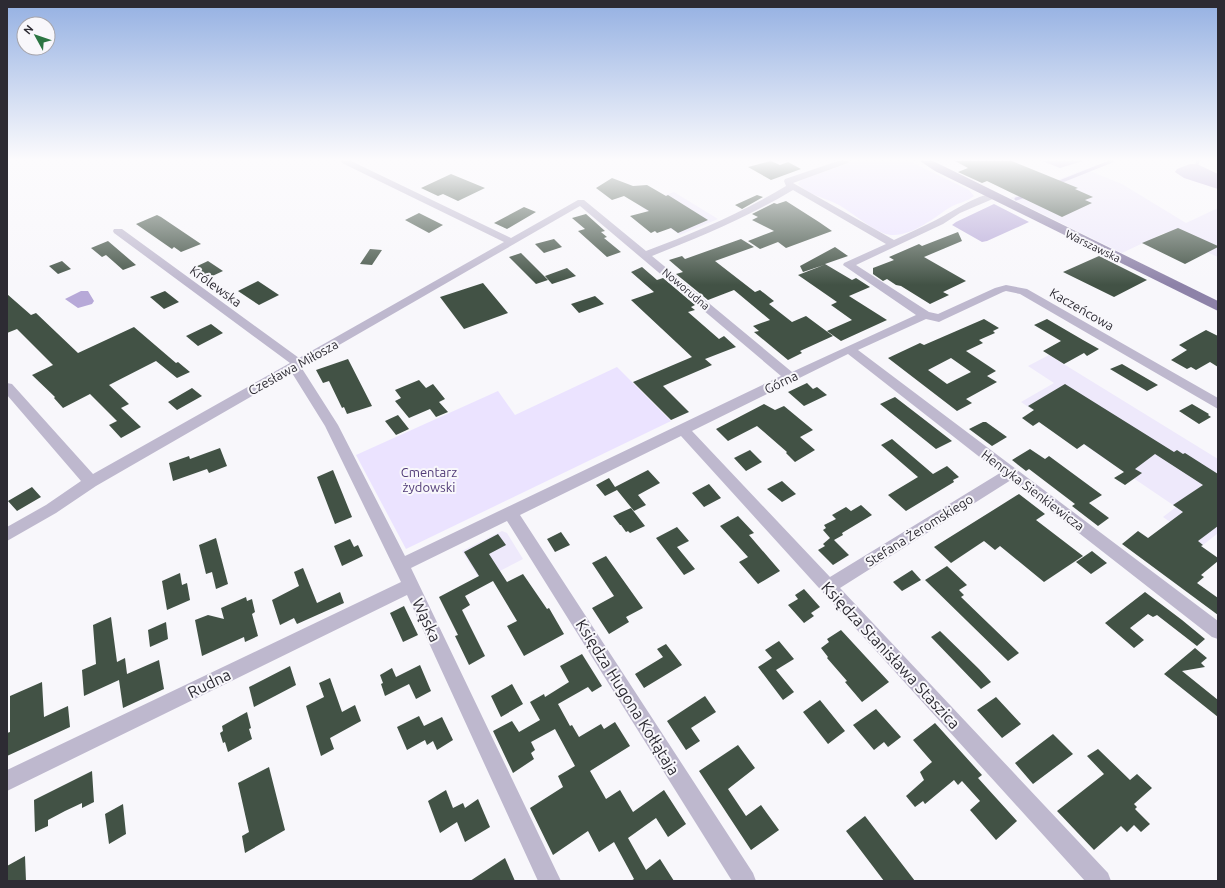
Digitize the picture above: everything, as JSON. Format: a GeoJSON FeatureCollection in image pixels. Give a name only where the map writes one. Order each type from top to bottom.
{"type":"FeatureCollection","features":[{"type":"Feature","properties":{"kind":"main road","name":"Warszawska"},"geometry":{"type":"LineString","coordinates":[[1005,202],[1218,307]]}},
{"type":"Feature","properties":{"kind":"street"},"geometry":{"type":"LineString","coordinates":[[430,202],[511,242]]}},
{"type":"Feature","properties":{"kind":"street","name":"Czesława Miłosza"},"geometry":{"type":"LineString","coordinates":[[7,535],[51,509],[91,482],[370,324],[580,202]]}},
{"type":"Feature","properties":{"kind":"street","name":"Noworudna"},"geometry":{"type":"LineString","coordinates":[[582,202],[790,377]]}},
{"type":"Feature","properties":{"kind":"street"},"geometry":{"type":"LineString","coordinates":[[644,255],[684,240],[766,202]]}},
{"type":"Feature","properties":{"kind":"street"},"geometry":{"type":"LineString","coordinates":[[819,202],[894,244]]}},
{"type":"Feature","properties":{"kind":"street"},"geometry":{"type":"LineString","coordinates":[[925,315],[848,264],[894,244],[940,222],[957,211],[977,202]]}},
{"type":"Feature","properties":{"kind":"street","name":"Królewska"},"geometry":{"type":"LineString","coordinates":[[118,231],[296,365]]}},
{"type":"Feature","properties":{"kind":"street","name":"Kaczeńcowa"},"geometry":{"type":"LineString","coordinates":[[925,315],[939,318],[1006,288],[1023,291],[1218,404]]}},
{"type":"Feature","properties":{"kind":"street","name":"Górna"},"geometry":{"type":"LineString","coordinates":[[510,512],[848,349],[925,315]]}},
{"type":"Feature","properties":{"kind":"street","name":"Henryka Sienkiewicza"},"geometry":{"type":"LineString","coordinates":[[848,349],[1218,631]]}},
{"type":"Feature","properties":{"kind":"street","name":"Wąska"},"geometry":{"type":"LineString","coordinates":[[296,365],[331,425],[411,585],[550,881]]}},
{"type":"Feature","properties":{"kind":"street"},"geometry":{"type":"LineString","coordinates":[[7,387],[91,482]]}},
{"type":"Feature","properties":{"kind":"street","name":"Księdza Stanisława Staszica"},"geometry":{"type":"LineString","coordinates":[[682,430],[1100,881]]}},
{"type":"Feature","properties":{"kind":"street","name":"Stefana Żeromskiego"},"geometry":{"type":"LineString","coordinates":[[828,587],[1011,473]]}},
{"type":"Feature","properties":{"kind":"street"},"geometry":{"type":"LineString","coordinates":[[401,565],[510,512]]}},
{"type":"Feature","properties":{"kind":"street","name":"Księdza Hugona Kołłątaja"},"geometry":{"type":"LineString","coordinates":[[510,512],[745,881]]}},
{"type":"Feature","properties":{"kind":"street","name":"Rudna"},"geometry":{"type":"LineString","coordinates":[[7,780],[411,585]]}},
{"type":"Feature","properties":{"kind":"shaded area"},"geometry":{"type":"Polygon","coordinates":[[[646,202],[691,202],[718,219],[680,235],[639,205],[646,202]]]}},
{"type":"Feature","properties":{"kind":"shaded area"},"geometry":{"type":"Polygon","coordinates":[[[1019,202],[1152,202],[1186,223],[1218,208],[1218,257],[1164,233],[1122,253],[1019,202]]]}},
{"type":"Feature","properties":{"kind":"shaded area"},"geometry":{"type":"Polygon","coordinates":[[[994,204],[1029,222],[982,242],[952,225],[956,222],[994,204]]]}},
{"type":"Feature","properties":{"kind":"shaded area"},"geometry":{"type":"Polygon","coordinates":[[[81,291],[88,291],[94,301],[92,304],[78,308],[65,299],[81,291]]]}},
{"type":"Feature","properties":{"kind":"shaded area"},"geometry":{"type":"Polygon","coordinates":[[[1049,355],[1218,459],[1218,533],[1203,545],[1163,517],[1176,507],[1021,402],[1054,383],[1028,366],[1049,355]]]}},
{"type":"Feature","properties":{"kind":"shaded area"},"geometry":{"type":"Polygon","coordinates":[[[502,531],[507,533],[523,559],[481,581],[462,551],[502,531]]]}},
{"type":"Feature","properties":{"kind":"green space"},"geometry":{"type":"Polygon","coordinates":[[[833,202],[962,202],[949,208],[918,228],[909,232],[891,235],[877,230],[833,202]]]}},
{"type":"Feature","properties":{"kind":"green space","name":"Cmentarz żydowski"},"geometry":{"type":"Polygon","coordinates":[[[617,367],[671,421],[406,549],[356,455],[498,391],[515,415],[617,367]]]}},
{"type":"Feature","properties":{"kind":"building"},"geometry":{"type":"Polygon","coordinates":[[[635,202],[680,202],[708,220],[678,233],[671,228],[657,233],[655,231],[651,233],[630,216],[649,211],[635,202]]]}},
{"type":"Feature","properties":{"kind":"building"},"geometry":{"type":"Polygon","coordinates":[[[741,202],[753,202],[742,209],[735,205],[741,202]]]}},
{"type":"Feature","properties":{"kind":"building"},"geometry":{"type":"Polygon","coordinates":[[[788,202],[832,231],[786,248],[778,242],[760,249],[748,241],[774,231],[752,220],[758,217],[752,214],[774,203],[788,202]]]}},
{"type":"Feature","properties":{"kind":"building"},"geometry":{"type":"Polygon","coordinates":[[[1032,202],[1092,203],[1062,217],[1032,202]]]}},
{"type":"Feature","properties":{"kind":"building"},"geometry":{"type":"Polygon","coordinates":[[[524,207],[536,212],[507,229],[494,223],[524,207]]]}},
{"type":"Feature","properties":{"kind":"building"},"geometry":{"type":"Polygon","coordinates":[[[419,213],[443,225],[429,233],[405,220],[419,213]]]}},
{"type":"Feature","properties":{"kind":"building"},"geometry":{"type":"Polygon","coordinates":[[[586,214],[605,231],[601,232],[607,237],[604,238],[621,252],[607,257],[578,231],[585,229],[572,218],[586,214]]]}},
{"type":"Feature","properties":{"kind":"building"},"geometry":{"type":"Polygon","coordinates":[[[157,215],[201,244],[181,252],[174,247],[172,249],[136,224],[157,215]]]}},
{"type":"Feature","properties":{"kind":"building"},"geometry":{"type":"Polygon","coordinates":[[[1178,228],[1218,247],[1185,264],[1142,243],[1178,228]]]}},
{"type":"Feature","properties":{"kind":"building"},"geometry":{"type":"Polygon","coordinates":[[[958,232],[962,241],[924,257],[966,281],[943,292],[949,295],[930,304],[901,286],[896,285],[887,279],[883,281],[873,274],[873,268],[894,260],[889,257],[919,244],[922,246],[958,232]]]}},
{"type":"Feature","properties":{"kind":"building"},"geometry":{"type":"Polygon","coordinates":[[[554,239],[562,247],[544,253],[535,244],[554,239]]]}},
{"type":"Feature","properties":{"kind":"building"},"geometry":{"type":"Polygon","coordinates":[[[741,239],[754,247],[715,261],[755,292],[760,290],[774,301],[769,304],[792,322],[806,316],[833,336],[800,351],[802,353],[788,360],[754,332],[759,331],[753,326],[770,320],[734,290],[708,300],[676,274],[683,272],[669,260],[682,256],[685,259],[741,239]]]}},
{"type":"Feature","properties":{"kind":"building"},"geometry":{"type":"Polygon","coordinates":[[[108,241],[136,265],[123,270],[106,255],[102,257],[91,248],[108,241]]]}},
{"type":"Feature","properties":{"kind":"building"},"geometry":{"type":"Polygon","coordinates":[[[835,247],[848,256],[825,264],[852,280],[856,278],[870,287],[849,296],[887,320],[841,341],[827,331],[852,320],[831,305],[837,302],[798,275],[824,265],[803,272],[800,266],[835,247]]]}},
{"type":"Feature","properties":{"kind":"building"},"geometry":{"type":"Polygon","coordinates":[[[370,249],[382,250],[372,265],[360,264],[370,249]]]}},
{"type":"Feature","properties":{"kind":"building"},"geometry":{"type":"Polygon","coordinates":[[[521,253],[548,280],[536,284],[509,257],[521,253]]]}},
{"type":"Feature","properties":{"kind":"building"},"geometry":{"type":"Polygon","coordinates":[[[1099,256],[1147,280],[1114,297],[1063,272],[1099,256]]]}},
{"type":"Feature","properties":{"kind":"building"},"geometry":{"type":"Polygon","coordinates":[[[62,261],[71,269],[58,274],[49,266],[62,261]]]}},
{"type":"Feature","properties":{"kind":"building"},"geometry":{"type":"Polygon","coordinates":[[[208,261],[223,271],[206,279],[193,268],[208,261]]]}},
{"type":"Feature","properties":{"kind":"building"},"geometry":{"type":"Polygon","coordinates":[[[642,267],[657,280],[663,278],[695,305],[691,307],[695,310],[688,312],[719,339],[724,336],[736,347],[705,359],[712,365],[663,386],[689,412],[671,420],[633,382],[692,357],[631,300],[654,292],[631,272],[642,267]]]}},
{"type":"Feature","properties":{"kind":"building"},"geometry":{"type":"Polygon","coordinates":[[[567,268],[576,276],[552,284],[545,276],[567,268]]]}},
{"type":"Feature","properties":{"kind":"building"},"geometry":{"type":"Polygon","coordinates":[[[258,281],[279,295],[259,305],[238,291],[258,281]]]}},
{"type":"Feature","properties":{"kind":"building"},"geometry":{"type":"Polygon","coordinates":[[[483,283],[508,313],[464,329],[440,297],[483,283]]]}},
{"type":"Feature","properties":{"kind":"building"},"geometry":{"type":"Polygon","coordinates":[[[165,291],[179,302],[164,309],[150,297],[165,291]]]}},
{"type":"Feature","properties":{"kind":"building"},"geometry":{"type":"Polygon","coordinates":[[[7,294],[31,315],[36,313],[78,353],[134,327],[176,363],[178,362],[190,372],[177,378],[156,361],[109,385],[129,404],[121,408],[141,427],[121,438],[109,425],[117,421],[90,394],[63,408],[54,398],[55,397],[32,375],[53,365],[17,329],[7,333],[7,294]]]}},
{"type":"Feature","properties":{"kind":"building"},"geometry":{"type":"Polygon","coordinates":[[[595,296],[604,304],[579,313],[571,304],[595,296]]]}},
{"type":"Feature","properties":{"kind":"building"},"geometry":{"type":"Polygon","coordinates":[[[984,319],[999,328],[993,331],[995,333],[979,340],[983,343],[966,351],[996,371],[987,376],[997,382],[966,399],[972,403],[957,411],[888,358],[920,343],[924,345],[984,319]],[[951,358],[928,370],[947,384],[971,372],[951,358]]]}},
{"type":"Feature","properties":{"kind":"building"},"geometry":{"type":"Polygon","coordinates":[[[1047,319],[1099,349],[1087,356],[1084,353],[1064,364],[1043,351],[1061,341],[1034,325],[1047,319]]]}},
{"type":"Feature","properties":{"kind":"building"},"geometry":{"type":"Polygon","coordinates":[[[211,324],[223,333],[198,346],[186,336],[211,324]]]}},
{"type":"Feature","properties":{"kind":"building"},"geometry":{"type":"Polygon","coordinates":[[[1206,330],[1218,336],[1218,367],[1210,362],[1196,370],[1191,367],[1187,369],[1171,360],[1187,350],[1179,345],[1206,330]]]}},
{"type":"Feature","properties":{"kind":"building"},"geometry":{"type":"Polygon","coordinates":[[[348,359],[372,406],[347,414],[344,407],[342,408],[329,381],[323,383],[316,370],[348,359]]]}},
{"type":"Feature","properties":{"kind":"building"},"geometry":{"type":"Polygon","coordinates":[[[1122,364],[1158,385],[1147,391],[1110,369],[1122,364]]]}},
{"type":"Feature","properties":{"kind":"building"},"geometry":{"type":"Polygon","coordinates":[[[419,380],[426,388],[433,384],[445,399],[439,402],[448,412],[436,417],[430,409],[409,418],[395,401],[401,398],[395,390],[419,380]]]}},
{"type":"Feature","properties":{"kind":"building"},"geometry":{"type":"Polygon","coordinates":[[[807,383],[813,389],[817,387],[827,395],[804,406],[788,392],[807,383]]]}},
{"type":"Feature","properties":{"kind":"building"},"geometry":{"type":"Polygon","coordinates":[[[1065,384],[1174,452],[1177,450],[1183,454],[1185,453],[1218,474],[1218,526],[1198,541],[1203,545],[1201,546],[1218,558],[1218,561],[1201,575],[1204,577],[1197,583],[1218,598],[1218,615],[1122,544],[1138,531],[1148,538],[1183,512],[1173,505],[1203,485],[1155,454],[1135,469],[1142,473],[1125,485],[1114,478],[1124,472],[1084,444],[1077,449],[1039,422],[1033,426],[1022,418],[1034,410],[1028,406],[1065,384]]]}},
{"type":"Feature","properties":{"kind":"building"},"geometry":{"type":"Polygon","coordinates":[[[192,388],[202,396],[177,410],[168,402],[192,388]]]}},
{"type":"Feature","properties":{"kind":"building"},"geometry":{"type":"Polygon","coordinates":[[[895,397],[952,441],[936,449],[880,404],[895,397]]]}},
{"type":"Feature","properties":{"kind":"building"},"geometry":{"type":"Polygon","coordinates":[[[764,404],[775,410],[784,406],[813,430],[800,437],[815,450],[795,462],[786,453],[787,452],[757,426],[728,441],[716,429],[764,404]]]}},
{"type":"Feature","properties":{"kind":"building"},"geometry":{"type":"Polygon","coordinates":[[[1192,404],[1209,414],[1208,415],[1211,417],[1199,424],[1179,411],[1192,404]]]}},
{"type":"Feature","properties":{"kind":"building"},"geometry":{"type":"Polygon","coordinates":[[[398,415],[409,429],[396,435],[385,421],[398,415]]]}},
{"type":"Feature","properties":{"kind":"building"},"geometry":{"type":"Polygon","coordinates":[[[986,422],[1007,437],[992,446],[969,429],[986,422]]]}},
{"type":"Feature","properties":{"kind":"building"},"geometry":{"type":"Polygon","coordinates":[[[892,439],[933,474],[947,466],[959,477],[953,480],[954,482],[906,511],[888,495],[918,477],[881,445],[892,439]]]}},
{"type":"Feature","properties":{"kind":"building"},"geometry":{"type":"Polygon","coordinates":[[[220,448],[227,466],[209,473],[207,469],[173,481],[169,463],[189,456],[190,459],[220,448]]]}},
{"type":"Feature","properties":{"kind":"building"},"geometry":{"type":"Polygon","coordinates":[[[1030,449],[1045,459],[1049,456],[1102,495],[1089,503],[1109,518],[1098,526],[1072,506],[1075,504],[1029,469],[1026,471],[1012,460],[1030,449]]]}},
{"type":"Feature","properties":{"kind":"building"},"geometry":{"type":"Polygon","coordinates":[[[750,450],[762,462],[746,471],[734,458],[750,450]]]}},
{"type":"Feature","properties":{"kind":"building"},"geometry":{"type":"Polygon","coordinates":[[[333,470],[352,517],[335,524],[317,477],[333,470]]]}},
{"type":"Feature","properties":{"kind":"building"},"geometry":{"type":"Polygon","coordinates":[[[648,470],[660,483],[638,495],[646,505],[634,511],[617,490],[605,496],[596,485],[609,478],[615,487],[648,470]]]}},
{"type":"Feature","properties":{"kind":"building"},"geometry":{"type":"Polygon","coordinates":[[[782,481],[796,494],[782,502],[767,489],[782,481]]]}},
{"type":"Feature","properties":{"kind":"building"},"geometry":{"type":"Polygon","coordinates":[[[709,484],[721,498],[704,507],[692,493],[709,484]]]}},
{"type":"Feature","properties":{"kind":"building"},"geometry":{"type":"Polygon","coordinates":[[[32,487],[41,497],[17,511],[8,501],[32,487]]]}},
{"type":"Feature","properties":{"kind":"building"},"geometry":{"type":"Polygon","coordinates":[[[1019,494],[1045,514],[1036,520],[1083,556],[1044,582],[1000,546],[995,550],[984,541],[951,563],[934,547],[1019,494]]]}},
{"type":"Feature","properties":{"kind":"building"},"geometry":{"type":"Polygon","coordinates":[[[861,505],[872,515],[842,533],[843,535],[834,540],[849,555],[833,565],[818,550],[825,546],[823,544],[830,538],[823,530],[826,528],[824,525],[836,519],[832,515],[846,507],[851,511],[861,505]]]}},
{"type":"Feature","properties":{"kind":"building"},"geometry":{"type":"Polygon","coordinates":[[[631,508],[645,526],[630,533],[628,531],[626,532],[613,516],[631,508]]]}},
{"type":"Feature","properties":{"kind":"building"},"geometry":{"type":"Polygon","coordinates":[[[738,516],[754,533],[749,535],[780,571],[758,584],[739,562],[748,557],[720,526],[738,516]]]}},
{"type":"Feature","properties":{"kind":"building"},"geometry":{"type":"Polygon","coordinates":[[[677,527],[689,541],[677,547],[695,569],[684,575],[656,538],[677,527]]]}},
{"type":"Feature","properties":{"kind":"building"},"geometry":{"type":"Polygon","coordinates":[[[561,532],[570,545],[555,552],[547,539],[561,532]]]}},
{"type":"Feature","properties":{"kind":"building"},"geometry":{"type":"Polygon","coordinates":[[[498,534],[506,545],[489,554],[507,582],[523,574],[547,609],[549,608],[564,634],[524,656],[507,626],[517,621],[493,581],[465,596],[470,605],[462,610],[485,656],[469,665],[455,636],[458,635],[439,597],[479,576],[464,552],[498,534]]]}},
{"type":"Feature","properties":{"kind":"building"},"geometry":{"type":"Polygon","coordinates":[[[216,538],[228,584],[216,589],[212,572],[206,574],[199,545],[216,538]]]}},
{"type":"Feature","properties":{"kind":"building"},"geometry":{"type":"Polygon","coordinates":[[[350,539],[354,547],[358,545],[363,556],[342,566],[334,546],[350,539]]]}},
{"type":"Feature","properties":{"kind":"building"},"geometry":{"type":"Polygon","coordinates":[[[1092,551],[1107,563],[1091,574],[1076,562],[1092,551]]]}},
{"type":"Feature","properties":{"kind":"building"},"geometry":{"type":"Polygon","coordinates":[[[606,556],[643,608],[626,617],[629,622],[609,634],[592,608],[614,596],[592,563],[606,556]]]}},
{"type":"Feature","properties":{"kind":"building"},"geometry":{"type":"Polygon","coordinates":[[[947,566],[967,585],[959,590],[964,595],[961,597],[1019,653],[1008,661],[925,580],[947,566]]]}},
{"type":"Feature","properties":{"kind":"building"},"geometry":{"type":"Polygon","coordinates":[[[303,568],[317,603],[340,592],[344,603],[297,624],[294,618],[280,625],[272,600],[299,586],[294,572],[303,568]]]}},
{"type":"Feature","properties":{"kind":"building"},"geometry":{"type":"Polygon","coordinates":[[[912,570],[921,580],[902,591],[893,582],[912,570]]]}},
{"type":"Feature","properties":{"kind":"building"},"geometry":{"type":"Polygon","coordinates":[[[180,573],[182,585],[187,583],[190,600],[167,610],[162,581],[180,573]]]}},
{"type":"Feature","properties":{"kind":"building"},"geometry":{"type":"Polygon","coordinates":[[[804,589],[820,607],[811,613],[814,616],[804,623],[788,605],[798,599],[795,595],[804,589]]]}},
{"type":"Feature","properties":{"kind":"building"},"geometry":{"type":"Polygon","coordinates":[[[1145,592],[1205,639],[1197,646],[1157,615],[1153,617],[1148,614],[1130,628],[1144,640],[1134,648],[1105,623],[1145,592]]]}},
{"type":"Feature","properties":{"kind":"building"},"geometry":{"type":"Polygon","coordinates":[[[246,597],[247,601],[252,599],[255,612],[252,614],[258,636],[245,642],[244,637],[202,656],[195,620],[208,615],[224,619],[221,608],[246,597]]]}},
{"type":"Feature","properties":{"kind":"building"},"geometry":{"type":"Polygon","coordinates":[[[404,606],[418,635],[403,642],[390,613],[404,606]]]}},
{"type":"Feature","properties":{"kind":"building"},"geometry":{"type":"Polygon","coordinates":[[[111,617],[117,662],[125,658],[127,674],[159,660],[164,689],[123,708],[119,680],[84,696],[82,670],[96,664],[93,625],[111,617]]]}},
{"type":"Feature","properties":{"kind":"building"},"geometry":{"type":"Polygon","coordinates":[[[166,622],[168,639],[150,647],[148,630],[166,622]]]}},
{"type":"Feature","properties":{"kind":"building"},"geometry":{"type":"Polygon","coordinates":[[[841,630],[889,682],[862,702],[845,682],[847,681],[827,658],[828,657],[821,648],[829,642],[827,639],[841,630]]]}},
{"type":"Feature","properties":{"kind":"building"},"geometry":{"type":"Polygon","coordinates":[[[940,631],[991,682],[981,689],[931,637],[940,631]]]}},
{"type":"Feature","properties":{"kind":"building"},"geometry":{"type":"Polygon","coordinates":[[[779,641],[794,659],[776,670],[794,692],[783,700],[758,667],[772,658],[765,650],[779,641]]]}},
{"type":"Feature","properties":{"kind":"building"},"geometry":{"type":"Polygon","coordinates":[[[666,644],[682,665],[644,688],[635,674],[663,657],[657,649],[666,644]]]}},
{"type":"Feature","properties":{"kind":"building"},"geometry":{"type":"Polygon","coordinates":[[[1195,648],[1207,658],[1201,663],[1205,667],[1182,671],[1218,700],[1218,717],[1164,674],[1195,648]]]}},
{"type":"Feature","properties":{"kind":"building"},"geometry":{"type":"Polygon","coordinates":[[[582,654],[602,686],[592,692],[588,687],[558,704],[570,726],[572,725],[579,737],[601,724],[604,729],[615,722],[630,746],[590,771],[606,799],[620,790],[633,812],[664,790],[686,824],[668,837],[656,818],[628,838],[646,870],[660,859],[674,881],[631,881],[634,879],[614,842],[599,852],[588,831],[553,855],[530,808],[563,787],[558,776],[575,766],[555,729],[531,742],[535,750],[531,753],[534,759],[513,773],[493,731],[512,721],[519,732],[540,720],[530,702],[544,694],[545,697],[569,682],[560,666],[582,654]]]}},
{"type":"Feature","properties":{"kind":"building"},"geometry":{"type":"Polygon","coordinates":[[[420,665],[431,691],[416,699],[409,684],[385,696],[380,675],[392,668],[396,677],[420,665]]]}},
{"type":"Feature","properties":{"kind":"building"},"geometry":{"type":"Polygon","coordinates":[[[290,666],[296,685],[254,707],[249,687],[290,666]]]}},
{"type":"Feature","properties":{"kind":"building"},"geometry":{"type":"Polygon","coordinates":[[[330,678],[342,712],[355,705],[361,721],[330,738],[334,749],[321,756],[306,706],[324,697],[319,683],[330,678]]]}},
{"type":"Feature","properties":{"kind":"building"},"geometry":{"type":"Polygon","coordinates":[[[42,682],[44,717],[68,706],[70,727],[7,756],[7,733],[10,732],[10,696],[42,682]]]}},
{"type":"Feature","properties":{"kind":"building"},"geometry":{"type":"Polygon","coordinates":[[[512,684],[523,704],[501,717],[491,696],[512,684]]]}},
{"type":"Feature","properties":{"kind":"building"},"geometry":{"type":"Polygon","coordinates":[[[705,696],[716,712],[691,728],[700,741],[686,750],[667,721],[705,696]]]}},
{"type":"Feature","properties":{"kind":"building"},"geometry":{"type":"Polygon","coordinates":[[[996,697],[1021,724],[1002,738],[977,710],[996,697]]]}},
{"type":"Feature","properties":{"kind":"building"},"geometry":{"type":"Polygon","coordinates":[[[820,700],[845,731],[828,744],[803,712],[820,700]]]}},
{"type":"Feature","properties":{"kind":"building"},"geometry":{"type":"Polygon","coordinates":[[[876,709],[901,737],[888,747],[884,742],[874,750],[853,725],[876,709]]]}},
{"type":"Feature","properties":{"kind":"building"},"geometry":{"type":"Polygon","coordinates":[[[247,712],[252,739],[228,752],[220,733],[223,731],[222,726],[247,712]]]}},
{"type":"Feature","properties":{"kind":"building"},"geometry":{"type":"Polygon","coordinates":[[[419,716],[424,726],[442,717],[453,740],[437,750],[433,741],[427,745],[425,740],[407,750],[397,727],[419,716]]]}},
{"type":"Feature","properties":{"kind":"building"},"geometry":{"type":"Polygon","coordinates":[[[935,723],[982,775],[978,778],[1017,821],[996,840],[970,810],[980,801],[962,781],[958,785],[954,780],[925,804],[923,801],[915,807],[906,796],[924,780],[920,772],[932,762],[913,740],[935,723]]]}},
{"type":"Feature","properties":{"kind":"building"},"geometry":{"type":"Polygon","coordinates":[[[1053,734],[1073,754],[1033,784],[1015,763],[1053,734]]]}},
{"type":"Feature","properties":{"kind":"building"},"geometry":{"type":"Polygon","coordinates":[[[738,745],[755,768],[728,789],[746,816],[761,805],[779,830],[751,850],[699,771],[738,745]]]}},
{"type":"Feature","properties":{"kind":"building"},"geometry":{"type":"Polygon","coordinates":[[[1098,749],[1130,780],[1137,774],[1152,788],[1134,804],[1137,807],[1135,809],[1150,824],[1141,832],[1134,825],[1127,832],[1121,826],[1094,850],[1057,811],[1104,774],[1087,756],[1098,749]]]}},
{"type":"Feature","properties":{"kind":"building"},"geometry":{"type":"Polygon","coordinates":[[[269,767],[285,830],[245,853],[242,836],[249,832],[238,783],[269,767]]]}},
{"type":"Feature","properties":{"kind":"building"},"geometry":{"type":"Polygon","coordinates":[[[92,771],[94,802],[82,808],[82,803],[65,811],[48,820],[48,826],[35,832],[34,800],[92,771]]]}},
{"type":"Feature","properties":{"kind":"building"},"geometry":{"type":"Polygon","coordinates":[[[446,790],[453,808],[463,803],[465,808],[478,799],[490,827],[465,842],[457,822],[440,833],[428,801],[446,790]]]}},
{"type":"Feature","properties":{"kind":"building"},"geometry":{"type":"Polygon","coordinates":[[[123,804],[126,834],[109,844],[105,814],[123,804]]]}},
{"type":"Feature","properties":{"kind":"building"},"geometry":{"type":"Polygon","coordinates":[[[865,816],[915,881],[884,881],[846,831],[865,816]]]}},
{"type":"Feature","properties":{"kind":"building"},"geometry":{"type":"Polygon","coordinates":[[[25,856],[26,881],[7,881],[7,866],[25,856]]]}},
{"type":"Feature","properties":{"kind":"building"},"geometry":{"type":"Polygon","coordinates":[[[505,858],[515,881],[470,881],[505,858]]]}}]}
